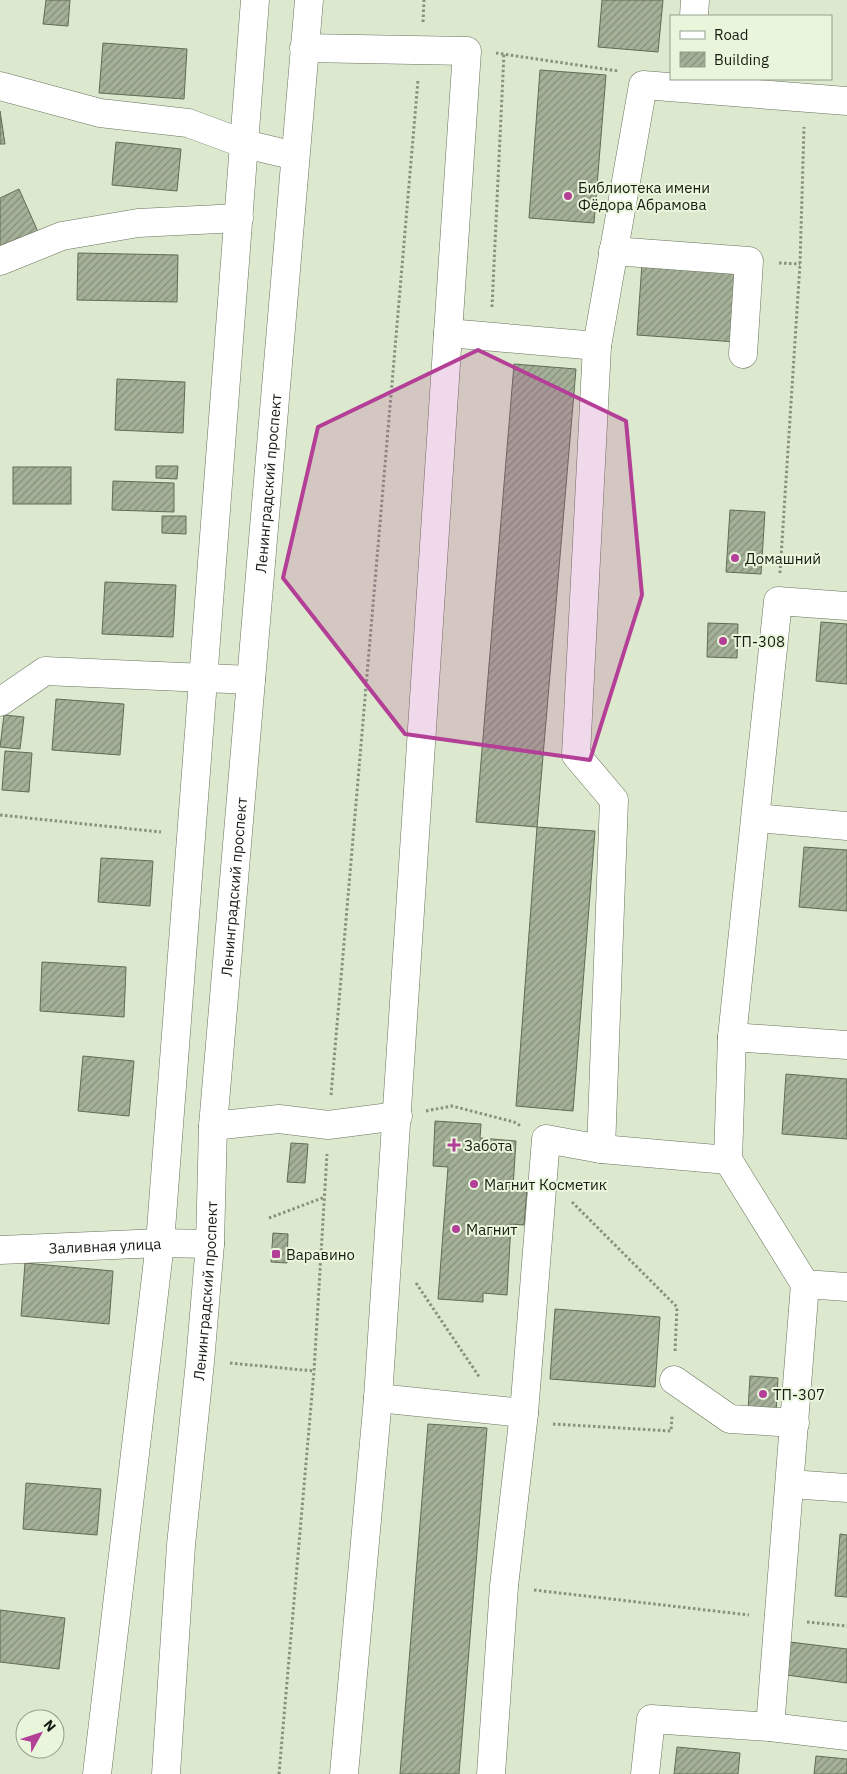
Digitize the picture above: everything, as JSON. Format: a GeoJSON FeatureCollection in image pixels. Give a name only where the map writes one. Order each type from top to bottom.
{"type":"FeatureCollection","features":[{"type":"Feature","properties":{"kind":"main road"},"geometry":{"type":"LineString","coordinates":[[97,1774],[160,1243],[255,0]]}},
{"type":"Feature","properties":{"kind":"main road","name":"Ленинградский проспект"},"geometry":{"type":"LineString","coordinates":[[166,1774],[181,1545],[210,1244],[214,1126],[308,0]]}},
{"type":"Feature","properties":{"kind":"main road"},"geometry":{"type":"LineString","coordinates":[[694,15],[695,0]]}},
{"type":"Feature","properties":{"kind":"main road"},"geometry":{"type":"LineString","coordinates":[[304,48],[467,51],[378,1398],[344,1774]]}},
{"type":"Feature","properties":{"kind":"main road"},"geometry":{"type":"LineString","coordinates":[[601,1149],[614,800],[576,756],[597,346],[643,85],[691,84],[804,98],[847,101]]}},
{"type":"Feature","properties":{"kind":"main road"},"geometry":{"type":"LineString","coordinates":[[0,86],[100,113],[188,123],[245,144],[295,156]]}},
{"type":"Feature","properties":{"kind":"main road"},"geometry":{"type":"LineString","coordinates":[[0,261],[62,236],[138,223],[239,218]]}},
{"type":"Feature","properties":{"kind":"main road"},"geometry":{"type":"LineString","coordinates":[[613,251],[749,261],[743,354]]}},
{"type":"Feature","properties":{"kind":"main road"},"geometry":{"type":"LineString","coordinates":[[448,333],[597,346]]}},
{"type":"Feature","properties":{"kind":"main road"},"geometry":{"type":"LineString","coordinates":[[770,1727],[805,1284],[728,1160],[732,1037],[757,818],[778,601],[847,606]]}},
{"type":"Feature","properties":{"kind":"main road"},"geometry":{"type":"LineString","coordinates":[[0,702],[45,671],[251,680]]}},
{"type":"Feature","properties":{"kind":"main road"},"geometry":{"type":"LineString","coordinates":[[757,818],[847,826]]}},
{"type":"Feature","properties":{"kind":"main road"},"geometry":{"type":"LineString","coordinates":[[732,1037],[847,1045]]}},
{"type":"Feature","properties":{"kind":"main road"},"geometry":{"type":"LineString","coordinates":[[214,1126],[279,1119],[328,1125],[398,1116]]}},
{"type":"Feature","properties":{"kind":"main road"},"geometry":{"type":"LineString","coordinates":[[492,1774],[516,1415],[544,1173],[546,1139],[601,1149],[728,1160]]}},
{"type":"Feature","properties":{"kind":"main road","name":"Заливная улица"},"geometry":{"type":"LineString","coordinates":[[0,1250],[160,1243],[210,1244]]}},
{"type":"Feature","properties":{"kind":"main road"},"geometry":{"type":"LineString","coordinates":[[805,1284],[847,1287]]}},
{"type":"Feature","properties":{"kind":"main road"},"geometry":{"type":"LineString","coordinates":[[674,1380],[730,1419],[795,1423]]}},
{"type":"Feature","properties":{"kind":"main road"},"geometry":{"type":"LineString","coordinates":[[378,1398],[516,1415]]}},
{"type":"Feature","properties":{"kind":"main road"},"geometry":{"type":"LineString","coordinates":[[790,1484],[847,1488]]}},
{"type":"Feature","properties":{"kind":"main road"},"geometry":{"type":"LineString","coordinates":[[645,1774],[650,1719],[770,1727],[847,1736]]}},
{"type":"Feature","properties":{"kind":"path"},"geometry":{"type":"LineString","coordinates":[[279,1774],[314,1371],[328,1125],[424,0]]}},
{"type":"Feature","properties":{"kind":"path"},"geometry":{"type":"LineString","coordinates":[[467,51],[504,53],[614,69],[643,85]]}},
{"type":"Feature","properties":{"kind":"path"},"geometry":{"type":"LineString","coordinates":[[490,338],[504,53]]}},
{"type":"Feature","properties":{"kind":"path"},"geometry":{"type":"LineString","coordinates":[[778,601],[800,264],[804,98]]}},
{"type":"Feature","properties":{"kind":"path"},"geometry":{"type":"LineString","coordinates":[[0,815],[192,836]]}},
{"type":"Feature","properties":{"kind":"path"},"geometry":{"type":"LineString","coordinates":[[398,1116],[452,1106],[514,1122],[546,1139]]}},
{"type":"Feature","properties":{"kind":"path"},"geometry":{"type":"LineString","coordinates":[[388,1243],[516,1415],[672,1431],[677,1307],[544,1173]]}},
{"type":"Feature","properties":{"kind":"path"},"geometry":{"type":"LineString","coordinates":[[270,1218],[325,1197]]}},
{"type":"Feature","properties":{"kind":"path"},"geometry":{"type":"LineString","coordinates":[[200,1362],[254,1364],[314,1371]]}},
{"type":"Feature","properties":{"kind":"path"},"geometry":{"type":"LineString","coordinates":[[504,1586],[847,1626]]}},
{"type":"Feature","properties":{"kind":"highlighted area"},"geometry":{"type":"Polygon","coordinates":[[[478,350],[626,421],[642,595],[590,760],[405,734],[283,578],[318,427],[478,350]]]}},
{"type":"Feature","properties":{"kind":"building"},"geometry":{"type":"Polygon","coordinates":[[[46,0],[70,0],[68,26],[43,24],[46,0]]]}},
{"type":"Feature","properties":{"kind":"building"},"geometry":{"type":"Polygon","coordinates":[[[602,0],[663,0],[658,52],[598,47],[602,0]]]}},
{"type":"Feature","properties":{"kind":"building"},"geometry":{"type":"Polygon","coordinates":[[[103,43],[187,49],[184,99],[99,93],[103,43]]]}},
{"type":"Feature","properties":{"kind":"building"},"geometry":{"type":"Polygon","coordinates":[[[540,70],[606,75],[594,223],[529,218],[540,70]]]}},
{"type":"Feature","properties":{"kind":"building"},"geometry":{"type":"Polygon","coordinates":[[[0,111],[5,144],[0,144],[0,111]]]}},
{"type":"Feature","properties":{"kind":"building"},"geometry":{"type":"Polygon","coordinates":[[[116,142],[181,149],[177,191],[112,185],[116,142]]]}},
{"type":"Feature","properties":{"kind":"building"},"geometry":{"type":"Polygon","coordinates":[[[19,189],[39,234],[0,251],[0,198],[19,189]]]}},
{"type":"Feature","properties":{"kind":"building"},"geometry":{"type":"Polygon","coordinates":[[[78,253],[178,255],[177,302],[77,300],[78,253]]]}},
{"type":"Feature","properties":{"kind":"building"},"geometry":{"type":"Polygon","coordinates":[[[642,263],[742,270],[736,342],[637,335],[642,263]]]}},
{"type":"Feature","properties":{"kind":"building"},"geometry":{"type":"Polygon","coordinates":[[[514,364],[576,369],[537,827],[476,822],[514,364]]]}},
{"type":"Feature","properties":{"kind":"building"},"geometry":{"type":"Polygon","coordinates":[[[117,379],[185,382],[183,433],[115,430],[117,379]]]}},
{"type":"Feature","properties":{"kind":"building"},"geometry":{"type":"Polygon","coordinates":[[[156,466],[178,466],[177,479],[156,478],[156,466]]]}},
{"type":"Feature","properties":{"kind":"building"},"geometry":{"type":"Polygon","coordinates":[[[13,467],[71,467],[71,504],[13,504],[13,467]]]}},
{"type":"Feature","properties":{"kind":"building"},"geometry":{"type":"Polygon","coordinates":[[[113,481],[174,483],[174,512],[112,510],[113,481]]]}},
{"type":"Feature","properties":{"kind":"building"},"geometry":{"type":"Polygon","coordinates":[[[730,510],[765,512],[761,574],[726,572],[730,510]]]}},
{"type":"Feature","properties":{"kind":"building"},"geometry":{"type":"Polygon","coordinates":[[[162,516],[186,516],[186,534],[162,533],[162,516]]]}},
{"type":"Feature","properties":{"kind":"building"},"geometry":{"type":"Polygon","coordinates":[[[105,582],[176,585],[173,637],[102,634],[105,582]]]}},
{"type":"Feature","properties":{"kind":"building"},"geometry":{"type":"Polygon","coordinates":[[[821,622],[847,624],[847,684],[816,681],[821,622]]]}},
{"type":"Feature","properties":{"kind":"building","name":"ТП-308"},"geometry":{"type":"Polygon","coordinates":[[[708,623],[738,624],[737,658],[707,657],[708,623]]]}},
{"type":"Feature","properties":{"kind":"building"},"geometry":{"type":"Polygon","coordinates":[[[56,699],[124,704],[120,755],[52,750],[56,699]]]}},
{"type":"Feature","properties":{"kind":"building"},"geometry":{"type":"Polygon","coordinates":[[[4,715],[24,717],[20,749],[0,747],[4,715]]]}},
{"type":"Feature","properties":{"kind":"building"},"geometry":{"type":"Polygon","coordinates":[[[5,751],[32,753],[29,792],[2,790],[5,751]]]}},
{"type":"Feature","properties":{"kind":"building"},"geometry":{"type":"Polygon","coordinates":[[[537,827],[595,831],[573,1111],[516,1106],[537,827]]]}},
{"type":"Feature","properties":{"kind":"building"},"geometry":{"type":"Polygon","coordinates":[[[804,847],[847,850],[847,911],[799,907],[804,847]]]}},
{"type":"Feature","properties":{"kind":"building"},"geometry":{"type":"Polygon","coordinates":[[[101,858],[153,861],[150,906],[98,902],[101,858]]]}},
{"type":"Feature","properties":{"kind":"building"},"geometry":{"type":"Polygon","coordinates":[[[42,962],[126,967],[124,1017],[40,1011],[42,962]]]}},
{"type":"Feature","properties":{"kind":"building"},"geometry":{"type":"Polygon","coordinates":[[[83,1056],[134,1061],[129,1116],[78,1111],[83,1056]]]}},
{"type":"Feature","properties":{"kind":"building"},"geometry":{"type":"Polygon","coordinates":[[[786,1074],[847,1079],[847,1139],[782,1134],[786,1074]]]}},
{"type":"Feature","properties":{"kind":"building"},"geometry":{"type":"Polygon","coordinates":[[[435,1121],[481,1124],[480,1138],[516,1141],[513,1187],[527,1188],[524,1225],[511,1224],[507,1295],[483,1293],[483,1302],[438,1299],[448,1167],[433,1166],[435,1121]]]}},
{"type":"Feature","properties":{"kind":"building"},"geometry":{"type":"Polygon","coordinates":[[[291,1143],[308,1144],[305,1183],[287,1182],[291,1143]]]}},
{"type":"Feature","properties":{"kind":"building"},"geometry":{"type":"Polygon","coordinates":[[[273,1233],[288,1234],[287,1263],[271,1262],[273,1233]]]}},
{"type":"Feature","properties":{"kind":"building"},"geometry":{"type":"Polygon","coordinates":[[[25,1263],[113,1271],[109,1324],[21,1316],[25,1263]]]}},
{"type":"Feature","properties":{"kind":"building"},"geometry":{"type":"Polygon","coordinates":[[[555,1309],[660,1317],[655,1387],[550,1379],[555,1309]]]}},
{"type":"Feature","properties":{"kind":"building","name":"ТП-307"},"geometry":{"type":"Polygon","coordinates":[[[750,1376],[778,1378],[776,1413],[748,1411],[750,1376]]]}},
{"type":"Feature","properties":{"kind":"building"},"geometry":{"type":"Polygon","coordinates":[[[428,1424],[487,1428],[459,1774],[400,1774],[428,1424]]]}},
{"type":"Feature","properties":{"kind":"building"},"geometry":{"type":"Polygon","coordinates":[[[26,1483],[101,1489],[97,1535],[23,1529],[26,1483]]]}},
{"type":"Feature","properties":{"kind":"building"},"geometry":{"type":"Polygon","coordinates":[[[840,1534],[847,1535],[847,1597],[835,1596],[840,1534]]]}},
{"type":"Feature","properties":{"kind":"building"},"geometry":{"type":"Polygon","coordinates":[[[0,1610],[65,1618],[59,1669],[0,1662],[0,1610]]]}},
{"type":"Feature","properties":{"kind":"building"},"geometry":{"type":"Polygon","coordinates":[[[790,1642],[847,1649],[847,1683],[786,1675],[790,1642]]]}},
{"type":"Feature","properties":{"kind":"building"},"geometry":{"type":"Polygon","coordinates":[[[677,1747],[740,1753],[738,1774],[674,1774],[677,1747]]]}},
{"type":"Feature","properties":{"kind":"building"},"geometry":{"type":"Polygon","coordinates":[[[816,1756],[847,1759],[847,1774],[814,1774],[816,1756]]]}},
{"type":"Feature","properties":{"kind":"place","name":"Библиотека имени Фёдора Абрамова"},"geometry":{"type":"Point","coordinates":[568,196]}},
{"type":"Feature","properties":{"kind":"place","name":"Домашний"},"geometry":{"type":"Point","coordinates":[735,558]}},
{"type":"Feature","properties":{"kind":"place","name":"ТП-308"},"geometry":{"type":"Point","coordinates":[723,641]}},
{"type":"Feature","properties":{"kind":"place","name":"Забота"},"geometry":{"type":"Point","coordinates":[454,1145]}},
{"type":"Feature","properties":{"kind":"place","name":"Магнит Косметик"},"geometry":{"type":"Point","coordinates":[474,1184]}},
{"type":"Feature","properties":{"kind":"place","name":"Магнит"},"geometry":{"type":"Point","coordinates":[456,1229]}},
{"type":"Feature","properties":{"kind":"place","name":"Варавино"},"geometry":{"type":"Point","coordinates":[276,1254]}},
{"type":"Feature","properties":{"kind":"place","name":"ТП-307"},"geometry":{"type":"Point","coordinates":[763,1394]}}]}
